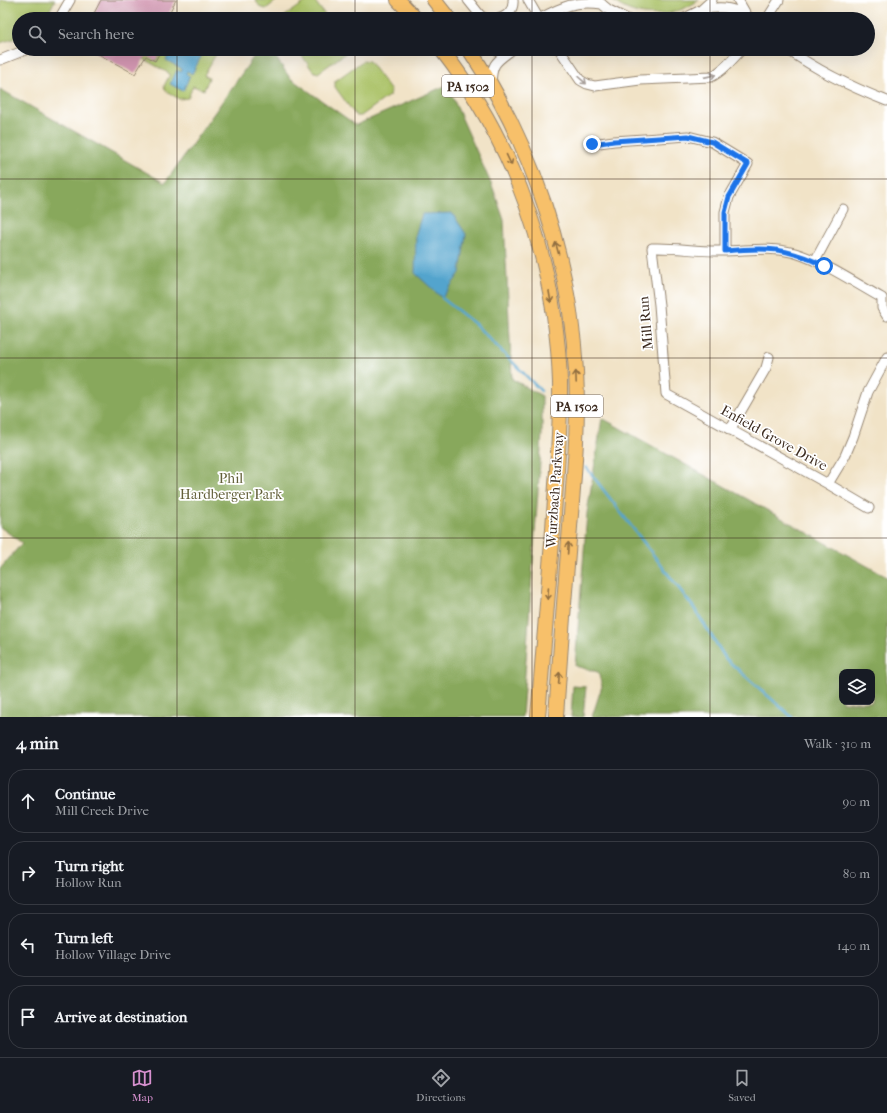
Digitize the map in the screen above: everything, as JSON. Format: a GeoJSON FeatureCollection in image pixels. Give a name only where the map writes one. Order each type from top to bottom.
{"type":"FeatureCollection","features":[{"type":"Feature","properties":{"kind":"highway"},"geometry":{"type":"LineString","coordinates":[[398,0],[409,12]]}},
{"type":"Feature","properties":{"kind":"highway"},"geometry":{"type":"LineString","coordinates":[[434,0],[443,12]]}},
{"type":"Feature","properties":{"kind":"highway","name":"Wurzbach Parkway"},"geometry":{"type":"LineString","coordinates":[[447,56],[456,68],[491,125],[514,172],[526,202],[539,246],[548,280],[553,312],[558,357],[560,410],[558,465],[538,717]]}},
{"type":"Feature","properties":{"kind":"highway","name":"Wurzbach Parkway"},"geometry":{"type":"LineString","coordinates":[[477,56],[527,156],[550,222],[566,286],[573,340],[577,398],[576,436],[556,717]]}},
{"type":"Feature","properties":{"kind":"street"},"geometry":{"type":"LineString","coordinates":[[64,12],[70,0]]}},
{"type":"Feature","properties":{"kind":"street"},"geometry":{"type":"LineString","coordinates":[[468,0],[478,12]]}},
{"type":"Feature","properties":{"kind":"street"},"geometry":{"type":"LineString","coordinates":[[510,12],[513,5],[513,0]]}},
{"type":"Feature","properties":{"kind":"street"},"geometry":{"type":"LineString","coordinates":[[528,0],[535,12]]}},
{"type":"Feature","properties":{"kind":"street"},"geometry":{"type":"LineString","coordinates":[[697,12],[712,0]]}},
{"type":"Feature","properties":{"kind":"street"},"geometry":{"type":"LineString","coordinates":[[738,0],[746,12]]}},
{"type":"Feature","properties":{"kind":"street"},"geometry":{"type":"LineString","coordinates":[[771,12],[779,0]]}},
{"type":"Feature","properties":{"kind":"street"},"geometry":{"type":"LineString","coordinates":[[550,12],[565,3],[586,1],[600,2],[614,12]]}},
{"type":"Feature","properties":{"kind":"street"},"geometry":{"type":"LineString","coordinates":[[701,10],[722,7],[735,9],[740,12]]}},
{"type":"Feature","properties":{"kind":"street"},"geometry":{"type":"LineString","coordinates":[[0,60],[12,55]]}},
{"type":"Feature","properties":{"kind":"street"},"geometry":{"type":"LineString","coordinates":[[491,85],[492,69],[496,62],[504,56]]}},
{"type":"Feature","properties":{"kind":"street"},"geometry":{"type":"LineString","coordinates":[[564,56],[580,80],[595,86],[640,80],[711,77],[736,56]]}},
{"type":"Feature","properties":{"kind":"street"},"geometry":{"type":"LineString","coordinates":[[797,56],[808,64],[840,81],[887,101]]}},
{"type":"Feature","properties":{"kind":"street"},"geometry":{"type":"LineString","coordinates":[[592,144],[688,136],[712,142],[748,164],[729,197],[725,212],[725,251],[757,248],[770,249],[796,254],[815,261],[885,296],[882,308],[887,316]]}},
{"type":"Feature","properties":{"kind":"street"},"geometry":{"type":"LineString","coordinates":[[815,261],[843,209]]}},
{"type":"Feature","properties":{"kind":"street","name":"Mill Run"},"geometry":{"type":"LineString","coordinates":[[666,394],[661,321],[652,248],[668,247],[725,251]]}},
{"type":"Feature","properties":{"kind":"street"},"geometry":{"type":"LineString","coordinates":[[730,430],[766,368],[769,357]]}},
{"type":"Feature","properties":{"kind":"street"},"geometry":{"type":"LineString","coordinates":[[828,484],[845,456],[868,392],[887,357]]}},
{"type":"Feature","properties":{"kind":"street","name":"Enfield Grove Drive"},"geometry":{"type":"LineString","coordinates":[[666,394],[869,508]]}},
{"type":"Feature","properties":{"kind":"green space"},"geometry":{"type":"Polygon","coordinates":[[[0,0],[55,0],[49,12],[12,12],[12,39],[0,43],[0,0]]]}},
{"type":"Feature","properties":{"kind":"green space"},"geometry":{"type":"Polygon","coordinates":[[[255,0],[277,0],[266,9],[261,8],[255,0]]]}},
{"type":"Feature","properties":{"kind":"green space"},"geometry":{"type":"Polygon","coordinates":[[[308,0],[314,0],[323,12],[291,12],[308,0]]]}},
{"type":"Feature","properties":{"kind":"green space"},"geometry":{"type":"Polygon","coordinates":[[[612,0],[699,0],[678,11],[672,12],[637,12],[622,7],[612,0]]]}},
{"type":"Feature","properties":{"kind":"green space"},"geometry":{"type":"Polygon","coordinates":[[[146,56],[156,61],[158,56],[215,56],[204,75],[209,78],[204,90],[193,86],[188,98],[179,99],[165,90],[164,86],[170,74],[144,59],[146,56]]]}},
{"type":"Feature","properties":{"kind":"green space","name":"Phil Hardberger Park"},"geometry":{"type":"Polygon","coordinates":[[[254,56],[275,56],[290,78],[356,125],[447,85],[493,188],[504,220],[512,379],[542,396],[542,434],[522,717],[0,717],[0,569],[22,543],[0,527],[0,89],[165,183],[254,56]]]}},
{"type":"Feature","properties":{"kind":"green space"},"geometry":{"type":"Polygon","coordinates":[[[302,56],[341,56],[318,73],[313,71],[302,56]]]}},
{"type":"Feature","properties":{"kind":"green space"},"geometry":{"type":"Polygon","coordinates":[[[364,60],[369,61],[391,91],[390,95],[361,116],[356,116],[335,87],[335,81],[364,60]]]}},
{"type":"Feature","properties":{"kind":"green space"},"geometry":{"type":"Polygon","coordinates":[[[602,418],[887,577],[887,717],[592,717],[602,686],[598,672],[575,666],[587,513],[602,418]]]}},
{"type":"Feature","properties":{"kind":"green space"},"geometry":{"type":"Polygon","coordinates":[[[573,686],[586,687],[583,717],[571,717],[573,686]]]}},
{"type":"Feature","properties":{"kind":"water"},"geometry":{"type":"Polygon","coordinates":[[[168,56],[201,56],[192,74],[187,71],[186,74],[190,76],[183,91],[170,84],[177,70],[181,72],[182,69],[166,60],[168,56]]]}},
{"type":"Feature","properties":{"kind":"water"},"geometry":{"type":"Polygon","coordinates":[[[452,213],[466,234],[460,273],[442,298],[415,273],[416,233],[422,214],[452,213]]]}},
{"type":"Feature","properties":{"kind":"building"},"geometry":{"type":"Polygon","coordinates":[[[101,0],[176,0],[170,12],[95,12],[101,0]]]}},
{"type":"Feature","properties":{"kind":"building"},"geometry":{"type":"Polygon","coordinates":[[[102,56],[146,56],[135,74],[102,56]]]}},
{"type":"Feature","properties":{"kind":"building"},"geometry":{"type":"Polygon","coordinates":[[[146,56],[158,56],[155,61],[146,56]]]}},
{"type":"Feature","properties":{"kind":"waterway"},"geometry":{"type":"LineString","coordinates":[[442,298],[475,324],[541,391]]}},
{"type":"Feature","properties":{"kind":"waterway"},"geometry":{"type":"LineString","coordinates":[[586,467],[694,608],[726,659],[792,717]]}},
{"type":"Feature","properties":{"kind":"route"},"geometry":{"type":"LineString","coordinates":[[592,144],[681,135],[696,137],[712,142],[748,164],[729,197],[725,212],[725,251],[757,248],[770,249],[796,254],[824,266]]}}]}
